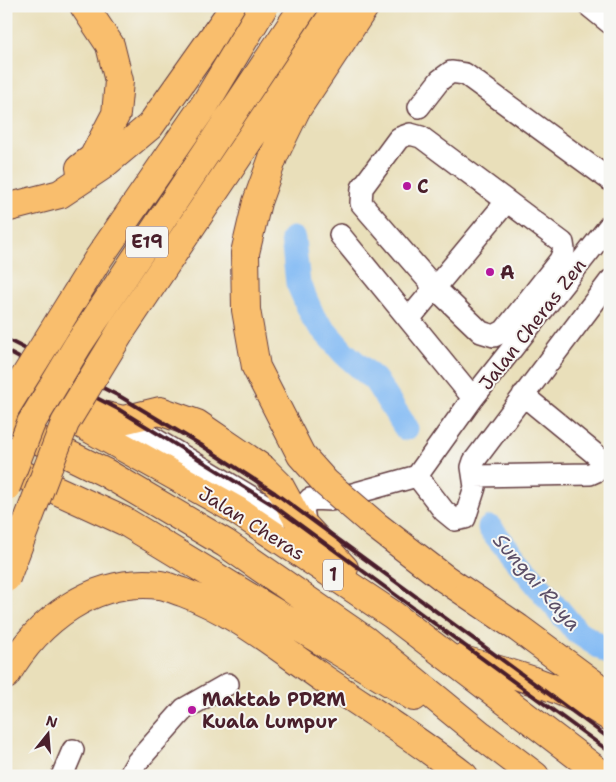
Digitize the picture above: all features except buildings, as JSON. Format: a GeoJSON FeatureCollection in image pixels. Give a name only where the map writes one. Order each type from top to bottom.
{"type":"FeatureCollection","features":[{"type":"Feature","properties":{"kind":"highway"},"geometry":{"type":"LineString","coordinates":[[6,198],[25,197],[59,185],[93,158],[116,114],[119,81],[110,46],[84,6]]}},
{"type":"Feature","properties":{"kind":"highway"},"geometry":{"type":"LineString","coordinates":[[6,208],[60,194],[102,166],[150,126],[235,6]]}},
{"type":"Feature","properties":{"kind":"highway","name":"E19"},"geometry":{"type":"LineString","coordinates":[[6,407],[98,259],[205,104],[264,6]]}},
{"type":"Feature","properties":{"kind":"highway","name":"E19"},"geometry":{"type":"LineString","coordinates":[[6,487],[30,423],[78,345],[304,6]]}},
{"type":"Feature","properties":{"kind":"highway"},"geometry":{"type":"LineString","coordinates":[[6,578],[65,423],[123,328],[339,6]]}},
{"type":"Feature","properties":{"kind":"highway"},"geometry":{"type":"LineString","coordinates":[[365,6],[296,110],[274,155],[257,202],[244,253],[246,310],[256,367],[301,454],[326,483],[374,525],[444,578],[518,628],[610,696]]}},
{"type":"Feature","properties":{"kind":"highway","name":"Jalan Cheras"},"geometry":{"type":"LineString","coordinates":[[6,382],[236,510],[392,615],[604,776]]}},
{"type":"Feature","properties":{"kind":"highway"},"geometry":{"type":"LineString","coordinates":[[43,403],[123,420],[160,411],[197,424],[263,469],[279,485],[297,518],[306,529],[392,615]]}},
{"type":"Feature","properties":{"kind":"highway","name":"Jalan Cheras"},"geometry":{"type":"LineString","coordinates":[[6,424],[106,474],[225,543],[359,636],[481,735],[535,776]]}},
{"type":"Feature","properties":{"kind":"highway"},"geometry":{"type":"LineString","coordinates":[[6,441],[106,474]]}},
{"type":"Feature","properties":{"kind":"highway"},"geometry":{"type":"LineString","coordinates":[[6,467],[124,521],[195,563],[362,668],[481,735]]}},
{"type":"Feature","properties":{"kind":"highway"},"geometry":{"type":"LineString","coordinates":[[6,675],[27,644],[49,620],[82,598],[125,585],[162,585],[198,598],[254,630],[464,776]]}},
{"type":"Feature","properties":{"kind":"highway"},"geometry":{"type":"LineString","coordinates":[[446,655],[554,688],[585,701],[610,717]]}},
{"type":"Feature","properties":{"kind":"street"},"geometry":{"type":"LineString","coordinates":[[589,6],[610,23]]}},
{"type":"Feature","properties":{"kind":"street"},"geometry":{"type":"LineString","coordinates":[[419,107],[440,80],[450,72],[465,74],[610,180]]}},
{"type":"Feature","properties":{"kind":"street"},"geometry":{"type":"LineString","coordinates":[[410,134],[420,137],[563,243],[564,250],[560,260],[504,331],[494,336],[481,332],[434,287],[361,202],[362,188],[399,138],[410,134]]}},
{"type":"Feature","properties":{"kind":"street"},"geometry":{"type":"LineString","coordinates":[[408,319],[507,201]]}},
{"type":"Feature","properties":{"kind":"street","name":"Jalan Cheras Zen"},"geometry":{"type":"LineString","coordinates":[[417,476],[473,398],[610,226]]}},
{"type":"Feature","properties":{"kind":"street"},"geometry":{"type":"LineString","coordinates":[[340,235],[473,398]]}},
{"type":"Feature","properties":{"kind":"street"},"geometry":{"type":"LineString","coordinates":[[306,529],[303,508],[310,499],[331,500],[417,476],[444,511],[455,520],[465,518],[475,487],[475,476],[472,467],[474,460],[610,280]]}},
{"type":"Feature","properties":{"kind":"street"},"geometry":{"type":"LineString","coordinates":[[475,476],[590,474],[599,470],[608,460],[523,395]]}},
{"type":"Feature","properties":{"kind":"street"},"geometry":{"type":"LineString","coordinates":[[123,420],[268,507],[274,522],[275,536]]}},
{"type":"Feature","properties":{"kind":"street"},"geometry":{"type":"LineString","coordinates":[[263,469],[293,492],[331,500]]}},
{"type":"Feature","properties":{"kind":"street"},"geometry":{"type":"LineString","coordinates":[[129,776],[137,762],[184,709],[228,684]]}},
{"type":"Feature","properties":{"kind":"street"},"geometry":{"type":"LineString","coordinates":[[62,776],[74,750]]}},
{"type":"Feature","properties":{"kind":"waterway","name":"Sungai Raya"},"geometry":{"type":"LineString","coordinates":[[293,239],[298,283],[314,319],[344,353],[375,380],[406,428]]}},
{"type":"Feature","properties":{"kind":"waterway","name":"Sungai Raya"},"geometry":{"type":"LineString","coordinates":[[490,528],[576,631],[610,653]]}},
{"type":"Feature","properties":{"kind":"railway"},"geometry":{"type":"LineString","coordinates":[[6,339],[121,397],[201,445],[275,493],[610,739]]}},
{"type":"Feature","properties":{"kind":"railway"},"geometry":{"type":"LineString","coordinates":[[6,351],[118,409],[270,503],[610,752]]}},
{"type":"Feature","properties":{"kind":"place","name":"C"},"geometry":{"type":"Point","coordinates":[407,186]}},
{"type":"Feature","properties":{"kind":"place","name":"A"},"geometry":{"type":"Point","coordinates":[490,272]}},
{"type":"Feature","properties":{"kind":"place","name":"Maktab PDRM Kuala Lumpur"},"geometry":{"type":"Point","coordinates":[192,710]}}]}
